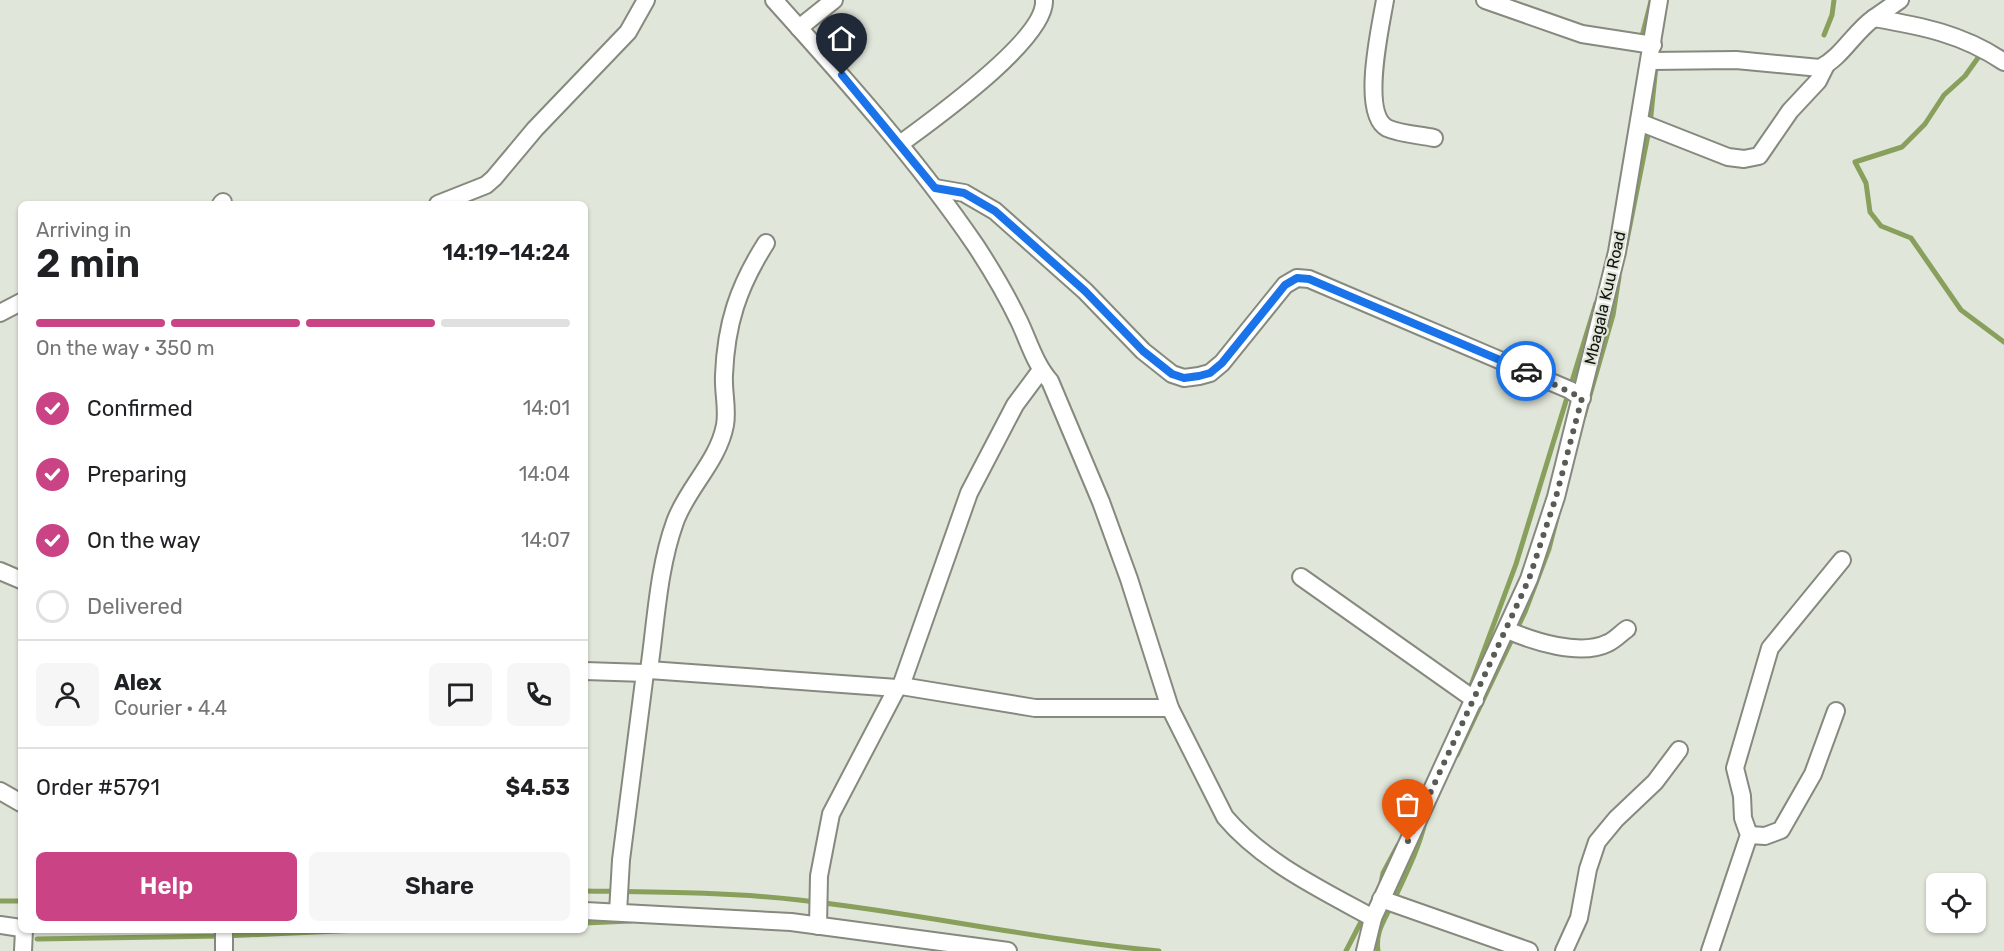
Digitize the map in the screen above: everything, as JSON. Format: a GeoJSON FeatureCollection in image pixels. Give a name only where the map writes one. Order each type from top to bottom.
{"type":"FeatureCollection","features":[{"type":"Feature","properties":{"kind":"street"},"geometry":{"type":"LineString","coordinates":[[446,201],[486,185],[494,178],[535,129],[628,32],[646,0]]}},
{"type":"Feature","properties":{"kind":"street"},"geometry":{"type":"LineString","coordinates":[[774,0],[900,144],[935,188],[977,248],[1013,309],[1041,370],[1050,381],[1101,502],[1129,579],[1170,708],[1224,818],[1235,830],[1287,868],[1373,918]]}},
{"type":"Feature","properties":{"kind":"street"},"geometry":{"type":"LineString","coordinates":[[799,28],[834,0]]}},
{"type":"Feature","properties":{"kind":"street"},"geometry":{"type":"LineString","coordinates":[[900,144],[953,107],[1008,56],[1042,15],[1044,0]]}},
{"type":"Feature","properties":{"kind":"street"},"geometry":{"type":"LineString","coordinates":[[1385,0],[1372,78],[1381,120],[1387,128],[1434,138]]}},
{"type":"Feature","properties":{"kind":"street"},"geometry":{"type":"LineString","coordinates":[[1485,0],[1582,34],[1652,53],[1817,69],[1826,65]]}},
{"type":"Feature","properties":{"kind":"street","name":"Mbagala Kuu Road"},"geometry":{"type":"LineString","coordinates":[[1365,951],[1373,918],[1529,579],[1553,507],[1617,252],[1652,53],[1659,0]]}},
{"type":"Feature","properties":{"kind":"street"},"geometry":{"type":"LineString","coordinates":[[1639,122],[1728,157],[1744,159],[1759,156],[1790,111],[1818,81],[1826,65],[1874,18],[1900,0]]}},
{"type":"Feature","properties":{"kind":"street"},"geometry":{"type":"LineString","coordinates":[[1874,18],[1937,29],[1967,40],[2004,62]]}},
{"type":"Feature","properties":{"kind":"street"},"geometry":{"type":"LineString","coordinates":[[935,188],[964,193],[995,211],[1085,291],[1143,351],[1172,374],[1184,378],[1210,373],[1222,363],[1285,285],[1297,278],[1309,279],[1423,326],[1570,390],[1582,398]]}},
{"type":"Feature","properties":{"kind":"street"},"geometry":{"type":"LineString","coordinates":[[618,912],[620,871],[647,672],[664,568],[675,522],[713,456],[725,426],[724,363],[732,310],[744,280],[766,243]]}},
{"type":"Feature","properties":{"kind":"street"},"geometry":{"type":"LineString","coordinates":[[0,313],[18,304]]}},
{"type":"Feature","properties":{"kind":"street"},"geometry":{"type":"LineString","coordinates":[[818,926],[819,876],[831,814],[899,687],[969,494],[1015,405],[1041,370]]}},
{"type":"Feature","properties":{"kind":"street"},"geometry":{"type":"LineString","coordinates":[[1710,951],[1749,835],[1743,818],[1742,796],[1735,768],[1770,648],[1842,560]]}},
{"type":"Feature","properties":{"kind":"street"},"geometry":{"type":"LineString","coordinates":[[0,572],[18,579]]}},
{"type":"Feature","properties":{"kind":"street"},"geometry":{"type":"LineString","coordinates":[[1301,577],[1475,700]]}},
{"type":"Feature","properties":{"kind":"street"},"geometry":{"type":"LineString","coordinates":[[1507,630],[1563,646],[1590,648],[1608,643],[1627,629]]}},
{"type":"Feature","properties":{"kind":"street"},"geometry":{"type":"LineString","coordinates":[[588,671],[647,672],[899,687],[1035,708],[1108,710],[1170,708]]}},
{"type":"Feature","properties":{"kind":"street"},"geometry":{"type":"LineString","coordinates":[[1749,835],[1765,836],[1782,830],[1813,774],[1836,711]]}},
{"type":"Feature","properties":{"kind":"street"},"geometry":{"type":"LineString","coordinates":[[1564,951],[1579,918],[1588,869],[1597,842],[1616,819],[1655,782],[1679,750]]}},
{"type":"Feature","properties":{"kind":"street"},"geometry":{"type":"LineString","coordinates":[[0,791],[18,802]]}},
{"type":"Feature","properties":{"kind":"street"},"geometry":{"type":"LineString","coordinates":[[1381,900],[1529,951]]}},
{"type":"Feature","properties":{"kind":"street"},"geometry":{"type":"LineString","coordinates":[[588,911],[818,926],[1008,951]]}},
{"type":"Feature","properties":{"kind":"street"},"geometry":{"type":"LineString","coordinates":[[0,925],[18,928]]}},
{"type":"Feature","properties":{"kind":"street"},"geometry":{"type":"LineString","coordinates":[[22,933],[23,951]]}},
{"type":"Feature","properties":{"kind":"street"},"geometry":{"type":"LineString","coordinates":[[224,933],[224,951]]}},
{"type":"Feature","properties":{"kind":"waterway"},"geometry":{"type":"LineString","coordinates":[[1824,35],[1832,15],[1834,0]]}},
{"type":"Feature","properties":{"kind":"waterway"},"geometry":{"type":"LineString","coordinates":[[1641,40],[1651,1]]}},
{"type":"Feature","properties":{"kind":"waterway"},"geometry":{"type":"LineString","coordinates":[[1980,55],[1965,76],[1944,95],[1925,124],[1902,147],[1855,162],[1866,183],[1870,212],[1881,226],[1911,238],[1961,310],[2004,342]]}},
{"type":"Feature","properties":{"kind":"waterway"},"geometry":{"type":"LineString","coordinates":[[1626,245],[1650,125],[1656,66]]}},
{"type":"Feature","properties":{"kind":"waterway"},"geometry":{"type":"LineString","coordinates":[[1584,416],[1613,315],[1619,277]]}},
{"type":"Feature","properties":{"kind":"waterway"},"geometry":{"type":"LineString","coordinates":[[1470,688],[1516,564],[1596,303]]}},
{"type":"Feature","properties":{"kind":"waterway"},"geometry":{"type":"LineString","coordinates":[[1457,755],[1525,612],[1549,549],[1557,518]]}},
{"type":"Feature","properties":{"kind":"waterway"},"geometry":{"type":"LineString","coordinates":[[1378,951],[1377,944],[1381,926],[1411,863],[1425,822]]}},
{"type":"Feature","properties":{"kind":"waterway"},"geometry":{"type":"LineString","coordinates":[[1381,883],[1383,873],[1398,845]]}},
{"type":"Feature","properties":{"kind":"waterway"},"geometry":{"type":"LineString","coordinates":[[588,891],[772,897],[844,905],[1069,940],[1159,951]]}},
{"type":"Feature","properties":{"kind":"waterway"},"geometry":{"type":"LineString","coordinates":[[0,901],[18,901]]}},
{"type":"Feature","properties":{"kind":"waterway"},"geometry":{"type":"LineString","coordinates":[[1346,951],[1363,918]]}},
{"type":"Feature","properties":{"kind":"waterway"},"geometry":{"type":"LineString","coordinates":[[588,923],[630,921]]}},
{"type":"Feature","properties":{"kind":"waterway"},"geometry":{"type":"LineString","coordinates":[[37,939],[292,933]]}},
{"type":"Feature","properties":{"kind":"way so far"},"geometry":{"type":"LineString","coordinates":[[1408,841],[1529,579],[1556,497],[1582,398],[1570,390],[1526,371]]}},
{"type":"Feature","properties":{"kind":"route"},"geometry":{"type":"LineString","coordinates":[[842,75],[935,188],[964,193],[995,211],[1085,291],[1143,351],[1172,374],[1184,378],[1210,373],[1222,363],[1285,285],[1297,278],[1309,279],[1526,371]]}}]}
